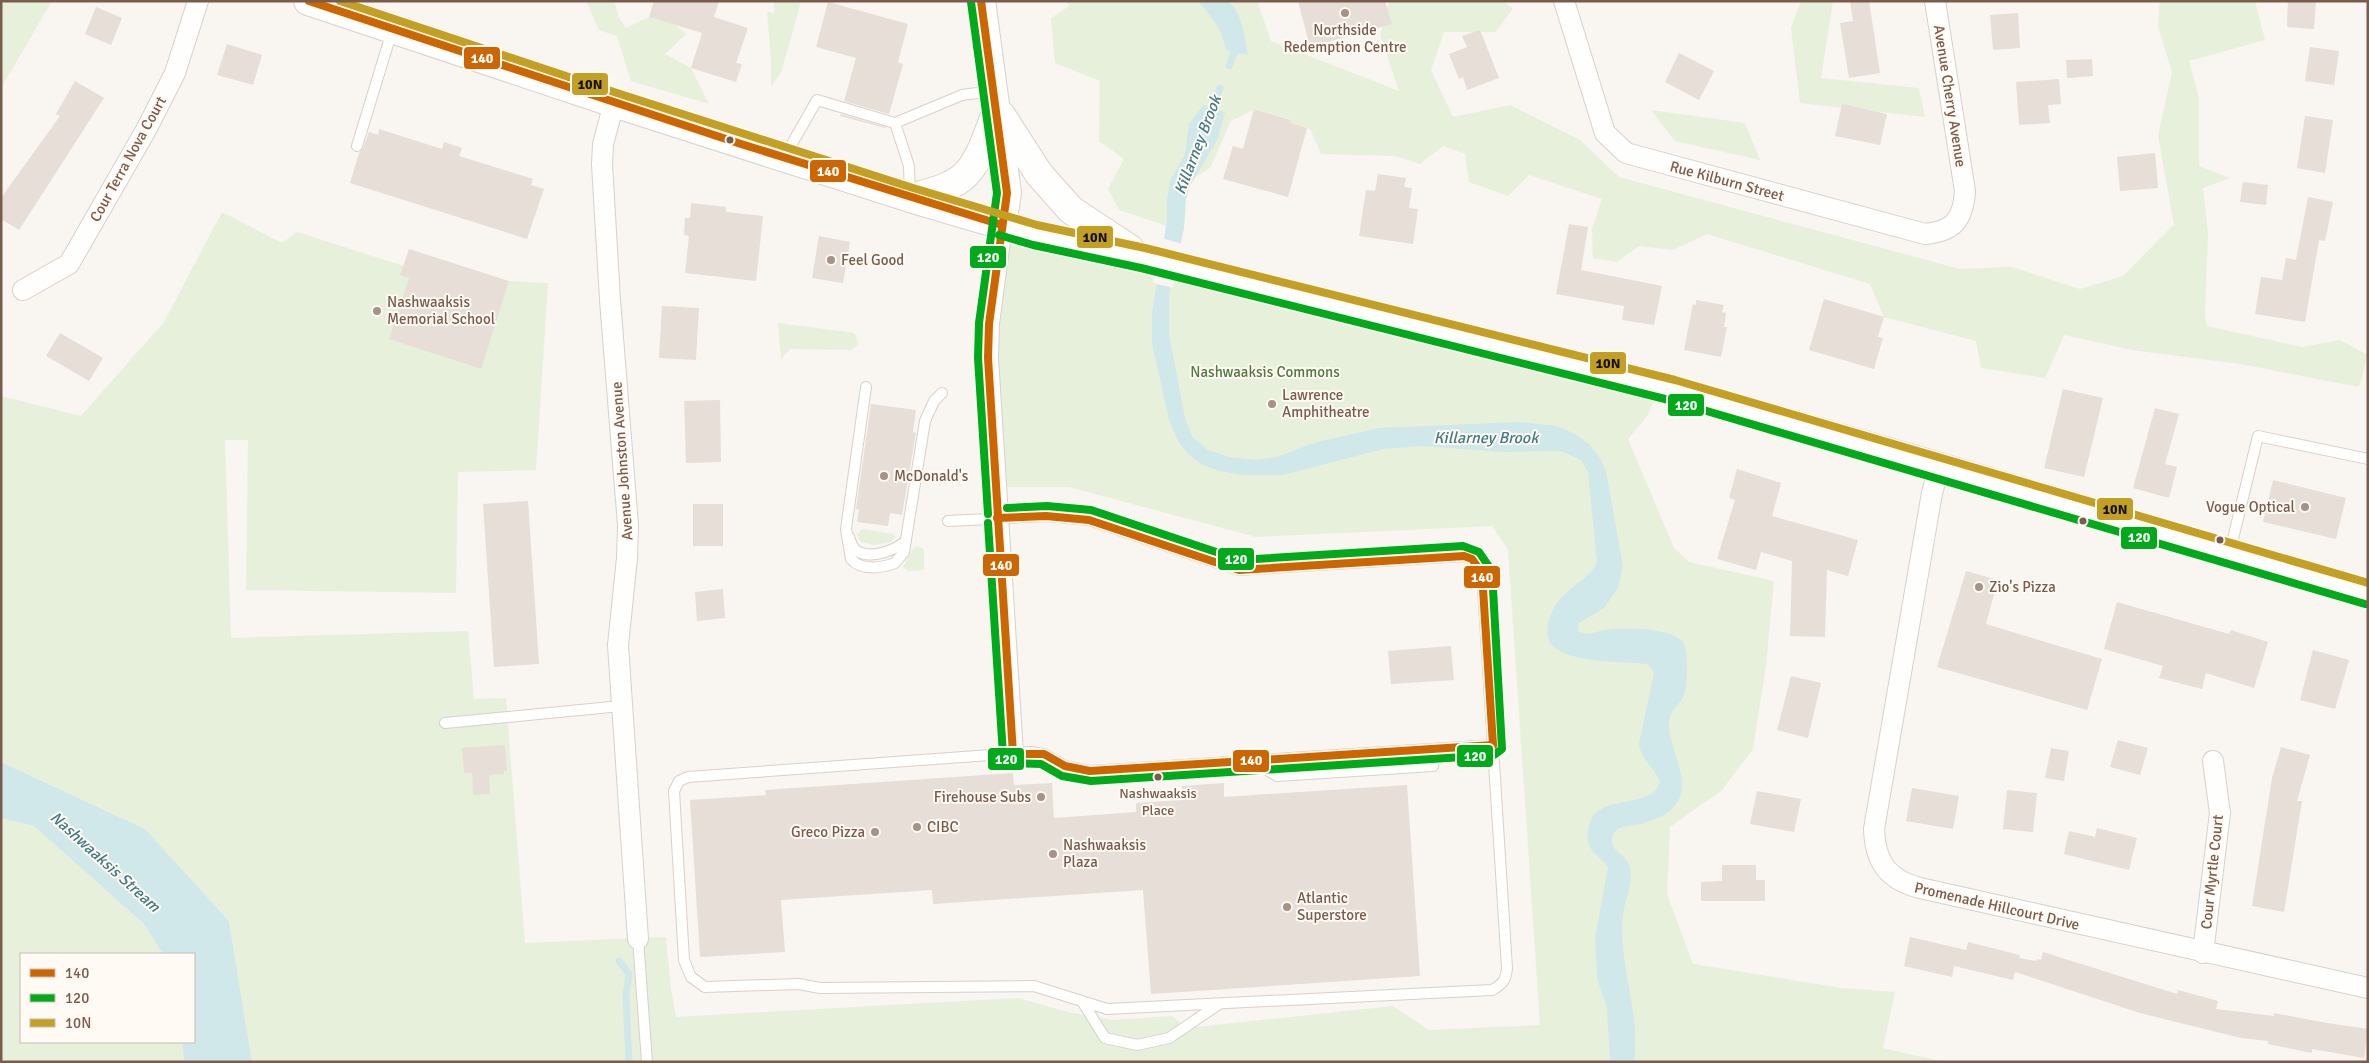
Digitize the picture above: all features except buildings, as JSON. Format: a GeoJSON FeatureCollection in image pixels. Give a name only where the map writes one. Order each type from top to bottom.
{"type":"FeatureCollection","features":[{"type":"Feature","properties":{"kind":"main road"},"geometry":{"type":"LineString","coordinates":[[308,1],[614,103],[1002,226],[1143,258],[1672,390],[2368,594]]}},
{"type":"Feature","properties":{"kind":"main road"},"geometry":{"type":"LineString","coordinates":[[981,1],[996,100],[1007,193],[1002,226]]}},
{"type":"Feature","properties":{"kind":"main road"},"geometry":{"type":"LineString","coordinates":[[910,198],[942,189],[966,175],[975,162],[996,100]]}},
{"type":"Feature","properties":{"kind":"main road"},"geometry":{"type":"LineString","coordinates":[[996,100],[1039,174],[1071,210],[1143,258]]}},
{"type":"Feature","properties":{"kind":"street","name":"Cour Terra Nova Court"},"geometry":{"type":"LineString","coordinates":[[23,290],[69,264],[146,130],[175,73],[198,1]]}},
{"type":"Feature","properties":{"kind":"street","name":"Rue Kilburn Street"},"geometry":{"type":"LineString","coordinates":[[1564,1],[1605,132],[1626,153],[1925,234],[1942,232],[1956,223],[1964,208],[1965,191]]}},
{"type":"Feature","properties":{"kind":"street","name":"Avenue Cherry Avenue"},"geometry":{"type":"LineString","coordinates":[[1935,1],[1965,191]]}},
{"type":"Feature","properties":{"kind":"street","name":"Avenue Johnston Avenue"},"geometry":{"type":"LineString","coordinates":[[614,103],[603,144],[602,164],[609,292],[628,525],[627,558],[618,645],[638,939]]}},
{"type":"Feature","properties":{"kind":"street"},"geometry":{"type":"LineString","coordinates":[[1002,226],[988,324],[988,358],[997,518],[1014,754]]}},
{"type":"Feature","properties":{"kind":"street","name":"Promenade Hillcourt Drive"},"geometry":{"type":"LineString","coordinates":[[1939,468],[1932,493],[1874,829],[1874,847],[1885,868],[1904,884],[2203,953],[2368,988]]}},
{"type":"Feature","properties":{"kind":"street","name":"Cour Myrtle Court"},"geometry":{"type":"LineString","coordinates":[[2203,953],[2220,813],[2213,762]]}},
{"type":"Feature","properties":{"kind":"lane"},"geometry":{"type":"LineString","coordinates":[[357,146],[392,30]]}},
{"type":"Feature","properties":{"kind":"lane"},"geometry":{"type":"LineString","coordinates":[[784,157],[817,100],[895,124],[962,96],[996,100]]}},
{"type":"Feature","properties":{"kind":"lane"},"geometry":{"type":"LineString","coordinates":[[895,124],[909,166],[910,198]]}},
{"type":"Feature","properties":{"kind":"lane"},"geometry":{"type":"LineString","coordinates":[[866,386],[846,529],[850,559],[860,566],[888,566],[895,563],[904,552],[925,421],[932,406],[942,393]]}},
{"type":"Feature","properties":{"kind":"lane"},"geometry":{"type":"LineString","coordinates":[[2229,553],[2258,436],[2368,459]]}},
{"type":"Feature","properties":{"kind":"lane"},"geometry":{"type":"LineString","coordinates":[[948,520],[1046,516],[1089,520],[1239,570],[1464,556],[1472,559],[1482,573],[1493,745],[1507,968],[1506,978],[1501,985],[1492,990],[1107,1009],[1045,988],[1022,985],[820,988],[799,984],[704,987],[691,977],[686,970],[674,791],[679,781],[688,777],[1014,754],[1044,754],[1065,766],[1090,771],[1493,745]]}},
{"type":"Feature","properties":{"kind":"lane"},"geometry":{"type":"LineString","coordinates":[[445,724],[621,706]]}},
{"type":"Feature","properties":{"kind":"lane"},"geometry":{"type":"LineString","coordinates":[[1251,761],[1277,776],[1432,766]]}},
{"type":"Feature","properties":{"kind":"lane"},"geometry":{"type":"LineString","coordinates":[[638,939],[647,1062]]}},
{"type":"Feature","properties":{"kind":"lane"},"geometry":{"type":"LineString","coordinates":[[1082,1001],[1106,1038],[1137,1045],[1169,1038],[1219,1003]]}},
{"type":"Feature","properties":{"kind":"green space"},"geometry":{"type":"Polygon","coordinates":[[[1,1],[52,1],[1,88],[1,1]]]}},
{"type":"Feature","properties":{"kind":"green space"},"geometry":{"type":"Polygon","coordinates":[[[586,1],[614,1],[619,18],[626,28],[649,17],[675,25],[686,34],[665,54],[691,68],[709,104],[631,81],[617,36],[599,30],[586,1]]]}},
{"type":"Feature","properties":{"kind":"green space"},"geometry":{"type":"Polygon","coordinates":[[[774,1],[800,1],[800,5],[781,73],[771,86],[767,11],[774,14],[774,1]]]}},
{"type":"Feature","properties":{"kind":"green space"},"geometry":{"type":"Polygon","coordinates":[[[1066,1],[1257,1],[1271,41],[1399,91],[1380,35],[1389,1],[1504,1],[1513,9],[1495,32],[1444,32],[1431,70],[1453,117],[1510,105],[1580,140],[1619,177],[1960,269],[2012,267],[2080,289],[2123,276],[2174,224],[2158,136],[2172,72],[2158,26],[2160,1],[2255,1],[2265,40],[2189,61],[2199,98],[2199,166],[2230,178],[2203,188],[2208,233],[2205,315],[2207,326],[2302,347],[2340,340],[2368,355],[2359,387],[2240,364],[2132,350],[2064,335],[2045,378],[1981,368],[1976,341],[1884,317],[1870,284],[1707,234],[1673,250],[1639,246],[1617,262],[1593,258],[1592,229],[1602,199],[1529,175],[1508,196],[1469,182],[1465,154],[1443,146],[1420,164],[1396,156],[1321,154],[1310,129],[1290,123],[1291,119],[1255,109],[1231,121],[1210,168],[1179,187],[1173,228],[1119,210],[1108,189],[1124,159],[1099,141],[1100,81],[1055,63],[1051,18],[1069,6],[1066,1]]]}},
{"type":"Feature","properties":{"kind":"green space"},"geometry":{"type":"Polygon","coordinates":[[[1801,1],[1833,1],[1821,78],[1919,88],[1925,117],[1800,103],[1791,28],[1801,1]]]}},
{"type":"Feature","properties":{"kind":"green space"},"geometry":{"type":"Polygon","coordinates":[[[1651,110],[1745,123],[1760,160],[1675,141],[1651,110]]]}},
{"type":"Feature","properties":{"kind":"green space","name":"Nashwaaksis Commons"},"geometry":{"type":"Polygon","coordinates":[[[222,212],[282,243],[297,232],[404,266],[401,275],[409,278],[390,339],[480,369],[509,281],[548,283],[536,470],[458,472],[456,593],[246,590],[248,440],[225,440],[231,638],[468,631],[474,699],[506,698],[525,943],[666,937],[671,990],[676,1017],[1018,998],[1068,1012],[1112,1020],[1172,1016],[1187,1028],[1393,1006],[1429,1030],[1540,1025],[1508,550],[1492,526],[1256,537],[1069,487],[996,487],[988,358],[1002,225],[1661,387],[1647,416],[1628,439],[1674,548],[1689,562],[1774,581],[1766,665],[1753,749],[1722,790],[1670,827],[1667,894],[1693,964],[1841,988],[1895,992],[1883,1048],[1945,1062],[252,1062],[229,921],[145,829],[1,762],[1,396],[81,416],[164,322],[222,212]]]}},
{"type":"Feature","properties":{"kind":"green space"},"geometry":{"type":"Polygon","coordinates":[[[778,323],[855,333],[858,344],[851,350],[790,349],[781,359],[778,323]]]}},
{"type":"Feature","properties":{"kind":"green space"},"geometry":{"type":"Polygon","coordinates":[[[862,529],[894,534],[895,537],[891,542],[874,545],[861,542],[857,535],[862,529]]]}},
{"type":"Feature","properties":{"kind":"green space"},"geometry":{"type":"Polygon","coordinates":[[[918,546],[924,549],[924,570],[909,571],[903,567],[912,550],[918,546]]]}},
{"type":"Feature","properties":{"kind":"green space"},"geometry":{"type":"Polygon","coordinates":[[[1,818],[34,826],[144,924],[162,953],[20,953],[20,1043],[182,1043],[184,1062],[1,1062],[1,818]]]}},
{"type":"Feature","properties":{"kind":"water"},"geometry":{"type":"Polygon","coordinates":[[[1198,1],[1226,1],[1231,4],[1242,25],[1248,55],[1226,50],[1216,24],[1198,1]]]}},
{"type":"Feature","properties":{"kind":"water"},"geometry":{"type":"Polygon","coordinates":[[[1203,105],[1225,112],[1218,138],[1190,186],[1186,200],[1184,228],[1169,296],[1169,334],[1185,418],[1192,436],[1208,450],[1229,457],[1256,460],[1277,457],[1317,442],[1379,428],[1518,422],[1557,426],[1575,434],[1589,444],[1600,458],[1606,471],[1623,566],[1618,588],[1604,608],[1579,623],[1578,631],[1589,634],[1614,629],[1635,629],[1669,634],[1683,642],[1687,661],[1685,693],[1669,720],[1672,744],[1681,776],[1682,787],[1680,797],[1674,807],[1660,817],[1644,823],[1619,828],[1615,831],[1612,841],[1615,848],[1629,864],[1631,874],[1623,916],[1622,934],[1635,1025],[1634,1062],[1610,1062],[1607,1008],[1597,978],[1595,938],[1608,868],[1590,848],[1588,834],[1593,816],[1600,810],[1618,803],[1647,796],[1655,791],[1660,781],[1642,755],[1639,744],[1654,673],[1648,664],[1597,660],[1570,655],[1552,645],[1549,641],[1548,632],[1549,620],[1556,604],[1569,590],[1587,576],[1597,562],[1588,472],[1581,460],[1561,451],[1504,452],[1422,446],[1383,449],[1283,475],[1243,475],[1219,471],[1201,464],[1188,454],[1178,441],[1169,420],[1152,343],[1152,313],[1167,220],[1167,200],[1170,181],[1185,154],[1189,124],[1203,105]]]}},
{"type":"Feature","properties":{"kind":"water","name":"Nashwaaksis Stream"},"geometry":{"type":"Polygon","coordinates":[[[1,762],[145,829],[229,921],[252,1062],[184,1062],[182,1043],[195,1043],[195,953],[162,953],[144,924],[34,826],[1,818],[1,762]]]}},
{"type":"Feature","properties":{"kind":"pier"},"geometry":{"type":"Polygon","coordinates":[[[1161,238],[1183,244],[1173,288],[1153,283],[1161,238]]]}},
{"type":"Feature","properties":{"kind":"waterway","name":"Killarney Brook"},"geometry":{"type":"LineString","coordinates":[[1229,66],[1234,53],[1232,46]]}},
{"type":"Feature","properties":{"kind":"waterway","name":"Killarney Brook"},"geometry":{"type":"LineString","coordinates":[[1208,116],[1220,88]]}},
{"type":"Feature","properties":{"kind":"waterway"},"geometry":{"type":"LineString","coordinates":[[619,961],[629,974],[626,995],[629,1062]]}},
{"type":"Feature","properties":{"kind":"transit line","name":"140"},"geometry":{"type":"LineString","coordinates":[[309,1],[741,144],[1002,225]]}},
{"type":"Feature","properties":{"kind":"transit line","name":"10N"},"geometry":{"type":"LineString","coordinates":[[340,1],[617,93],[913,188],[1037,225],[1145,248],[1675,380],[2368,583]]}},
{"type":"Feature","properties":{"kind":"transit line","name":"140"},"geometry":{"type":"LineString","coordinates":[[981,1],[1007,193],[989,324],[988,358],[1013,754]]}},
{"type":"Feature","properties":{"kind":"transit line","name":"120"},"geometry":{"type":"LineString","coordinates":[[971,2],[997,193],[979,323],[978,358],[988,514]]}},
{"type":"Feature","properties":{"kind":"transit line","name":"120"},"geometry":{"type":"LineString","coordinates":[[999,235],[1033,245],[1141,268],[1669,400],[2365,604]]}},
{"type":"Feature","properties":{"kind":"transit line","name":"120"},"geometry":{"type":"LineString","coordinates":[[988,523],[1003,755],[1009,763],[1041,764],[1062,776],[1091,781],[1494,755],[1502,749],[1492,571],[1479,552],[1463,546],[1240,560],[1091,510],[1047,506],[1007,508]]}},
{"type":"Feature","properties":{"kind":"transit line","name":"140"},"geometry":{"type":"LineString","coordinates":[[997,518],[1046,516],[1089,520],[1239,570],[1464,556],[1472,559],[1482,573],[1493,745]]}},
{"type":"Feature","properties":{"kind":"transit line","name":"140"},"geometry":{"type":"LineString","coordinates":[[1013,754],[1044,754],[1065,766],[1090,771],[1493,745]]}},
{"type":"Feature","properties":{"kind":"place","name":"Northside Redemption Centre"},"geometry":{"type":"Point","coordinates":[1345,13]}},
{"type":"Feature","properties":{"kind":"place","name":"Feel Good"},"geometry":{"type":"Point","coordinates":[831,260]}},
{"type":"Feature","properties":{"kind":"place","name":"Nashwaaksis Memorial School"},"geometry":{"type":"Point","coordinates":[377,311]}},
{"type":"Feature","properties":{"kind":"place","name":"Lawrence Amphitheatre"},"geometry":{"type":"Point","coordinates":[1272,404]}},
{"type":"Feature","properties":{"kind":"place","name":"McDonald's"},"geometry":{"type":"Point","coordinates":[884,476]}},
{"type":"Feature","properties":{"kind":"place","name":"Vogue Optical"},"geometry":{"type":"Point","coordinates":[2305,507]}},
{"type":"Feature","properties":{"kind":"place","name":"Zio's Pizza"},"geometry":{"type":"Point","coordinates":[1979,587]}},
{"type":"Feature","properties":{"kind":"place","name":"Nashwaaksis Place"},"geometry":{"type":"Point","coordinates":[1158,777]}},
{"type":"Feature","properties":{"kind":"place","name":"Firehouse Subs"},"geometry":{"type":"Point","coordinates":[1041,797]}},
{"type":"Feature","properties":{"kind":"place","name":"CIBC"},"geometry":{"type":"Point","coordinates":[917,827]}},
{"type":"Feature","properties":{"kind":"place","name":"Greco Pizza"},"geometry":{"type":"Point","coordinates":[875,832]}},
{"type":"Feature","properties":{"kind":"place","name":"Nashwaaksis Plaza"},"geometry":{"type":"Point","coordinates":[1053,854]}},
{"type":"Feature","properties":{"kind":"place","name":"Atlantic Superstore"},"geometry":{"type":"Point","coordinates":[1287,907]}}]}
